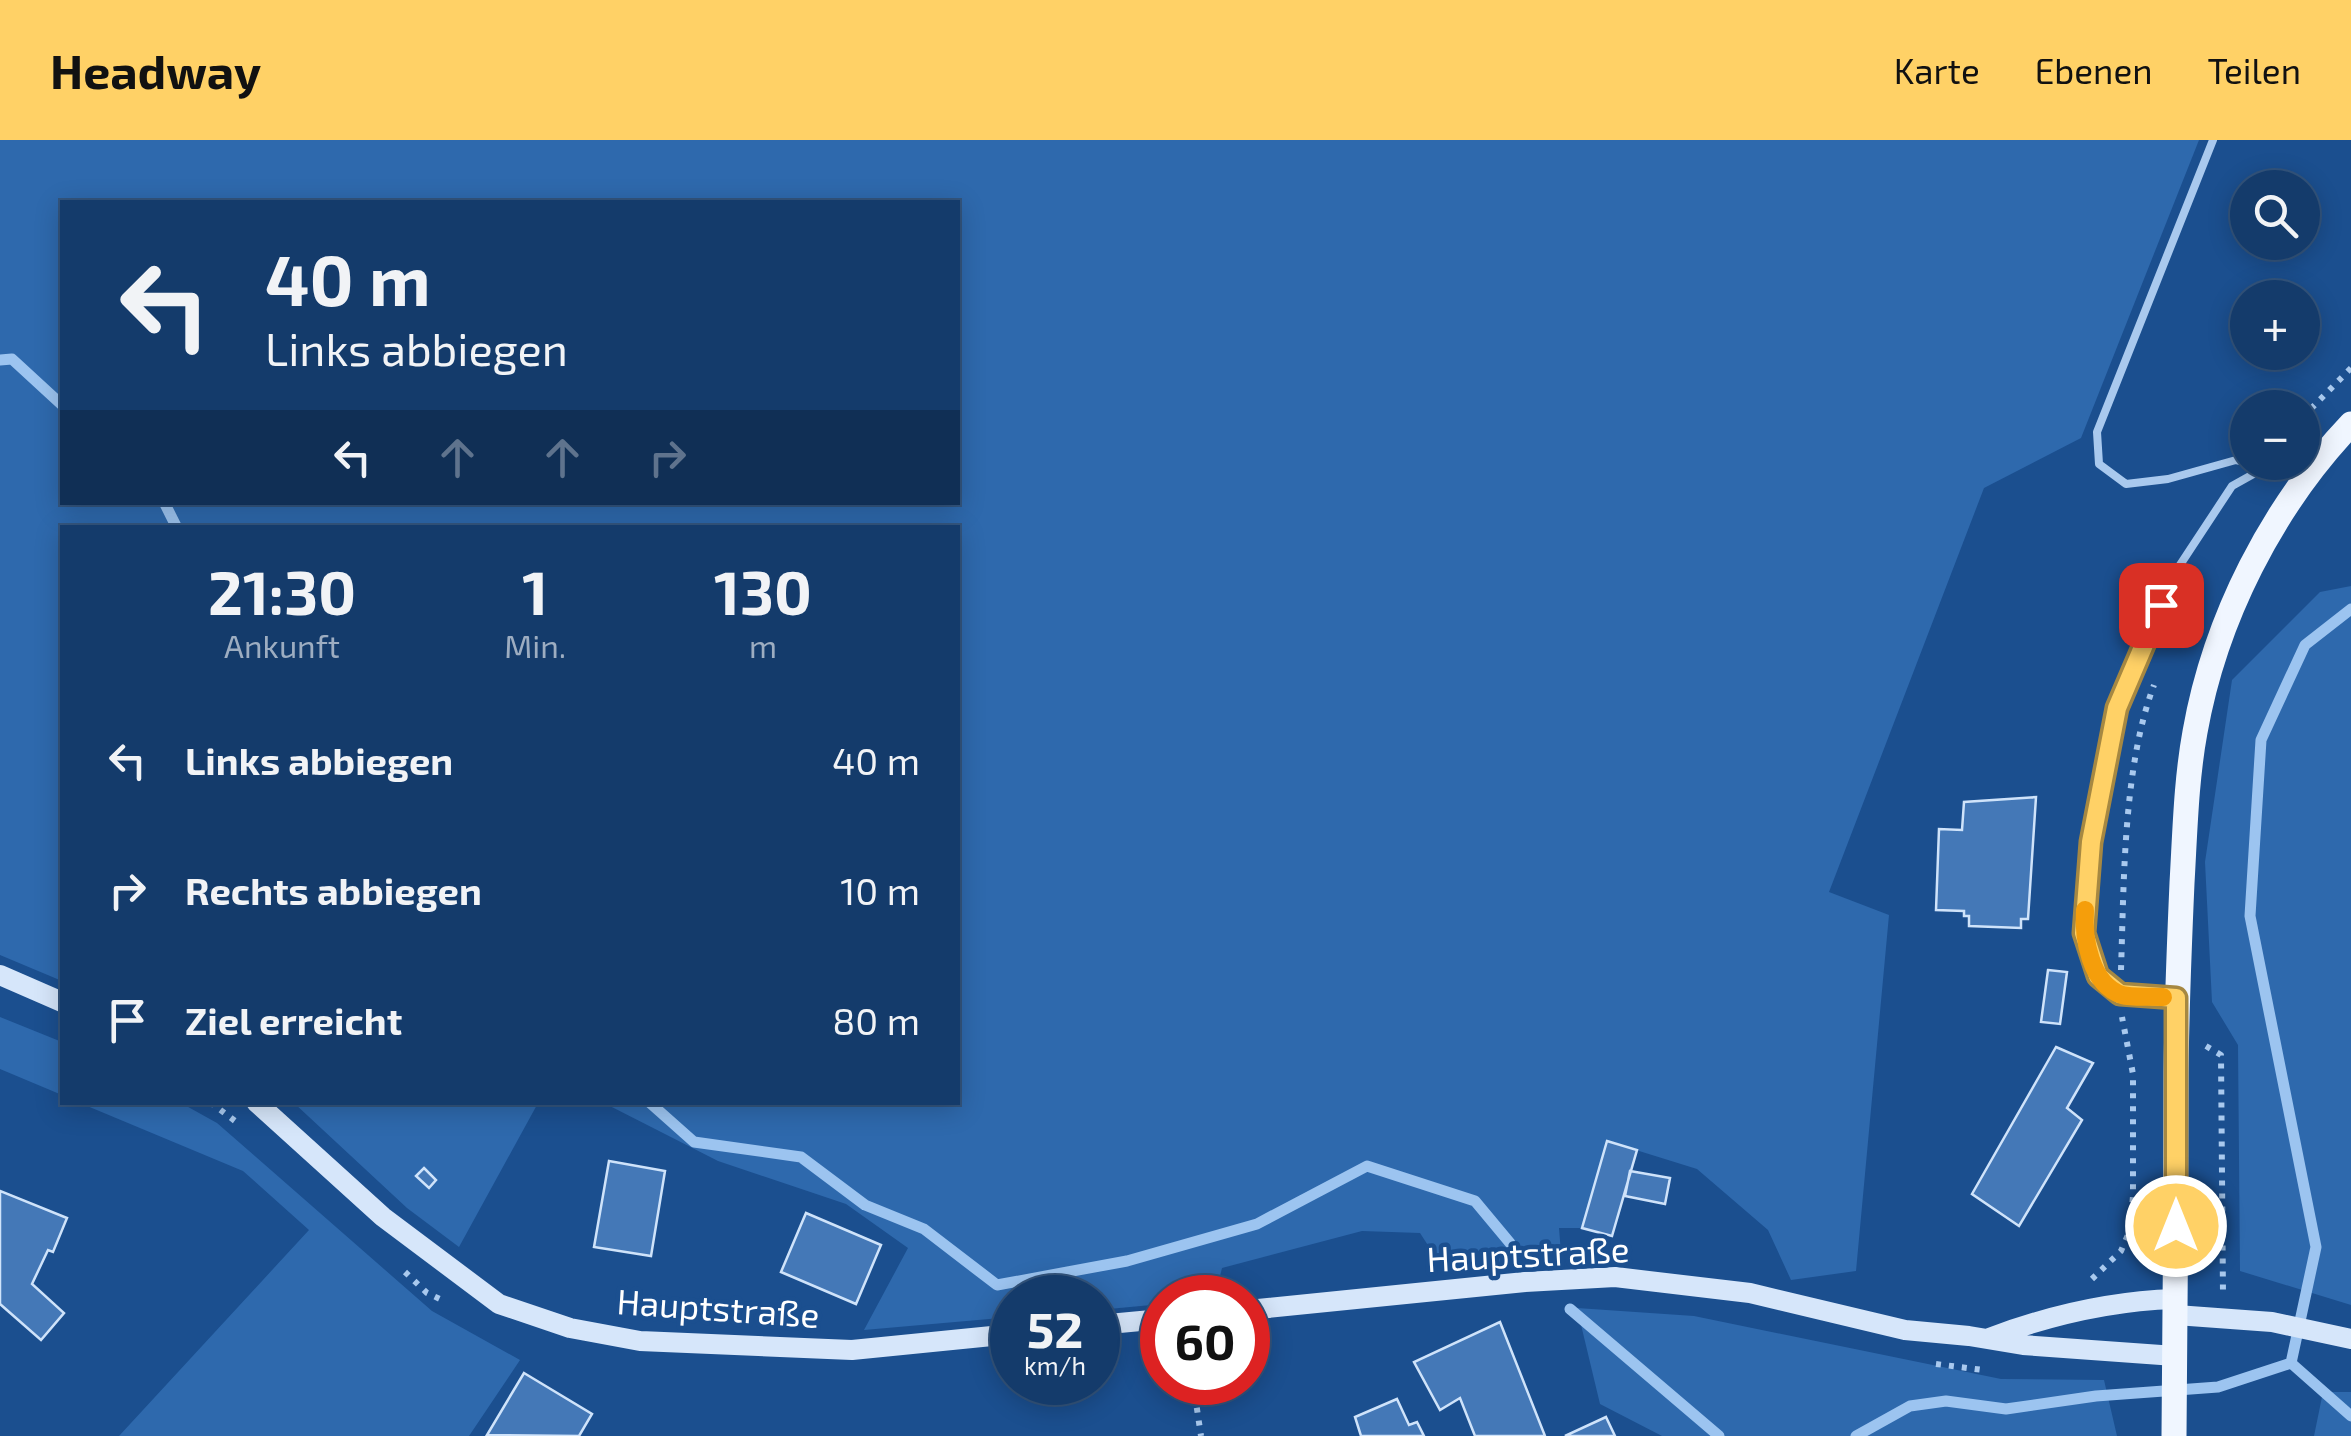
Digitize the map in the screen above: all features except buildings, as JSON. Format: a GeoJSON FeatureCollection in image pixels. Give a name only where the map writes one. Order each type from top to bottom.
{"type":"FeatureCollection","features":[{"type":"Feature","properties":{"kind":"main road"},"geometry":{"type":"LineString","coordinates":[[2174,1436],[2176,998],[2187,792],[2207,682],[2242,587],[2303,482],[2351,424]]}},
{"type":"Feature","properties":{"kind":"main road"},"geometry":{"type":"LineString","coordinates":[[0,975],[60,1001]]}},
{"type":"Feature","properties":{"kind":"main road","name":"Hauptstraße"},"geometry":{"type":"LineString","coordinates":[[259,1105],[382,1217],[499,1304],[570,1328],[640,1342],[852,1350],[990,1336]]}},
{"type":"Feature","properties":{"kind":"main road","name":"Hauptstraße"},"geometry":{"type":"LineString","coordinates":[[1270,1308],[1525,1282],[1616,1277],[1750,1294],[1905,1330],[2175,1363]]}},
{"type":"Feature","properties":{"kind":"main road","name":"Hauptstraße"},"geometry":{"type":"LineString","coordinates":[[1988,1339],[2030,1323],[2124,1300],[2272,1322],[2351,1339]]}},
{"type":"Feature","properties":{"kind":"lane"},"geometry":{"type":"LineString","coordinates":[[2213,140],[2097,432],[2099,464],[2126,484],[2168,479],[2230,462]]}},
{"type":"Feature","properties":{"kind":"lane"},"geometry":{"type":"LineString","coordinates":[[2176,998],[2120,994],[2098,976],[2084,933],[2091,842],[2117,708],[2176,570],[2232,486],[2243,480]]}},
{"type":"Feature","properties":{"kind":"lane"},"geometry":{"type":"LineString","coordinates":[[2298,480],[2303,482]]}},
{"type":"Feature","properties":{"kind":"path"},"geometry":{"type":"LineString","coordinates":[[2320,400],[2351,368]]}},
{"type":"Feature","properties":{"kind":"path"},"geometry":{"type":"LineString","coordinates":[[2082,1284],[2121,1251],[2130,1230],[2133,1074],[2120,994],[2134,778],[2142,721],[2159,673]]}},
{"type":"Feature","properties":{"kind":"path"},"geometry":{"type":"LineString","coordinates":[[1926,1362],[1959,1369],[1998,1370],[1988,1339]]}},
{"type":"Feature","properties":{"kind":"path"},"geometry":{"type":"LineString","coordinates":[[1196,1405],[1201,1436]]}},
{"type":"Feature","properties":{"kind":"shaded area"},"geometry":{"type":"Polygon","coordinates":[[[0,140],[2199,140],[2081,438],[1984,488],[1829,892],[1889,915],[1856,1271],[1791,1280],[1768,1230],[1697,1169],[1607,1141],[1582,1228],[1559,1228],[1561,1253],[1444,1270],[1420,1233],[1362,1231],[1222,1268],[1220,1275],[1140,1275],[1140,1306],[1120,1308],[1120,1275],[990,1275],[990,1319],[864,1330],[908,1248],[846,1204],[718,1161],[608,1105],[960,1105],[960,525],[60,525],[60,980],[0,955],[0,140]]]}},
{"type":"Feature","properties":{"kind":"shaded area"},"geometry":{"type":"Polygon","coordinates":[[[2351,586],[2351,1305],[2240,1271],[2238,1045],[2212,1002],[2205,862],[2232,680],[2320,592],[2351,586]]]}},
{"type":"Feature","properties":{"kind":"shaded area"},"geometry":{"type":"Polygon","coordinates":[[[0,1017],[60,1041],[60,1094],[0,1069],[0,1017]]]}},
{"type":"Feature","properties":{"kind":"shaded area"},"geometry":{"type":"Polygon","coordinates":[[[85,1105],[185,1105],[217,1123],[432,1311],[520,1360],[469,1436],[119,1436],[309,1230],[243,1171],[85,1105]]]}},
{"type":"Feature","properties":{"kind":"shaded area"},"geometry":{"type":"Polygon","coordinates":[[[296,1105],[537,1105],[459,1247],[407,1208],[296,1105]]]}},
{"type":"Feature","properties":{"kind":"shaded area"},"geometry":{"type":"Polygon","coordinates":[[[1577,1308],[1694,1316],[2001,1379],[2104,1380],[2117,1436],[1662,1436],[1600,1404],[1577,1308]]]}},
{"type":"Feature","properties":{"kind":"shaded area"},"geometry":{"type":"Polygon","coordinates":[[[2323,1392],[2351,1392],[2351,1436],[2314,1436],[2323,1392]]]}},
{"type":"Feature","properties":{"kind":"waterway"},"geometry":{"type":"LineString","coordinates":[[0,360],[12,359],[60,403]]}},
{"type":"Feature","properties":{"kind":"waterway"},"geometry":{"type":"LineString","coordinates":[[166,505],[176,525]]}},
{"type":"Feature","properties":{"kind":"waterway"},"geometry":{"type":"LineString","coordinates":[[1856,1436],[1910,1406],[1946,1401],[2006,1409],[2096,1396],[2218,1387],[2291,1363],[2316,1247],[2250,916],[2261,740],[2305,645],[2351,609]]}},
{"type":"Feature","properties":{"kind":"waterway"},"geometry":{"type":"LineString","coordinates":[[652,1105],[694,1142],[801,1157],[865,1205],[924,1229],[997,1285],[1127,1261],[1257,1224],[1367,1166],[1475,1201],[1510,1243]]}},
{"type":"Feature","properties":{"kind":"waterway"},"geometry":{"type":"LineString","coordinates":[[1570,1309],[1719,1436]]}},
{"type":"Feature","properties":{"kind":"waterway"},"geometry":{"type":"LineString","coordinates":[[2291,1363],[2351,1416]]}},
{"type":"Feature","properties":{"kind":"slow traffic"},"geometry":{"type":"LineString","coordinates":[[2085,910],[2084,933],[2098,976],[2120,994],[2163,997]]}},
{"type":"Feature","properties":{"kind":"route"},"geometry":{"type":"LineString","coordinates":[[2161,605],[2117,708],[2091,842],[2084,933],[2098,976],[2120,994],[2176,998],[2176,1226]]}}]}
